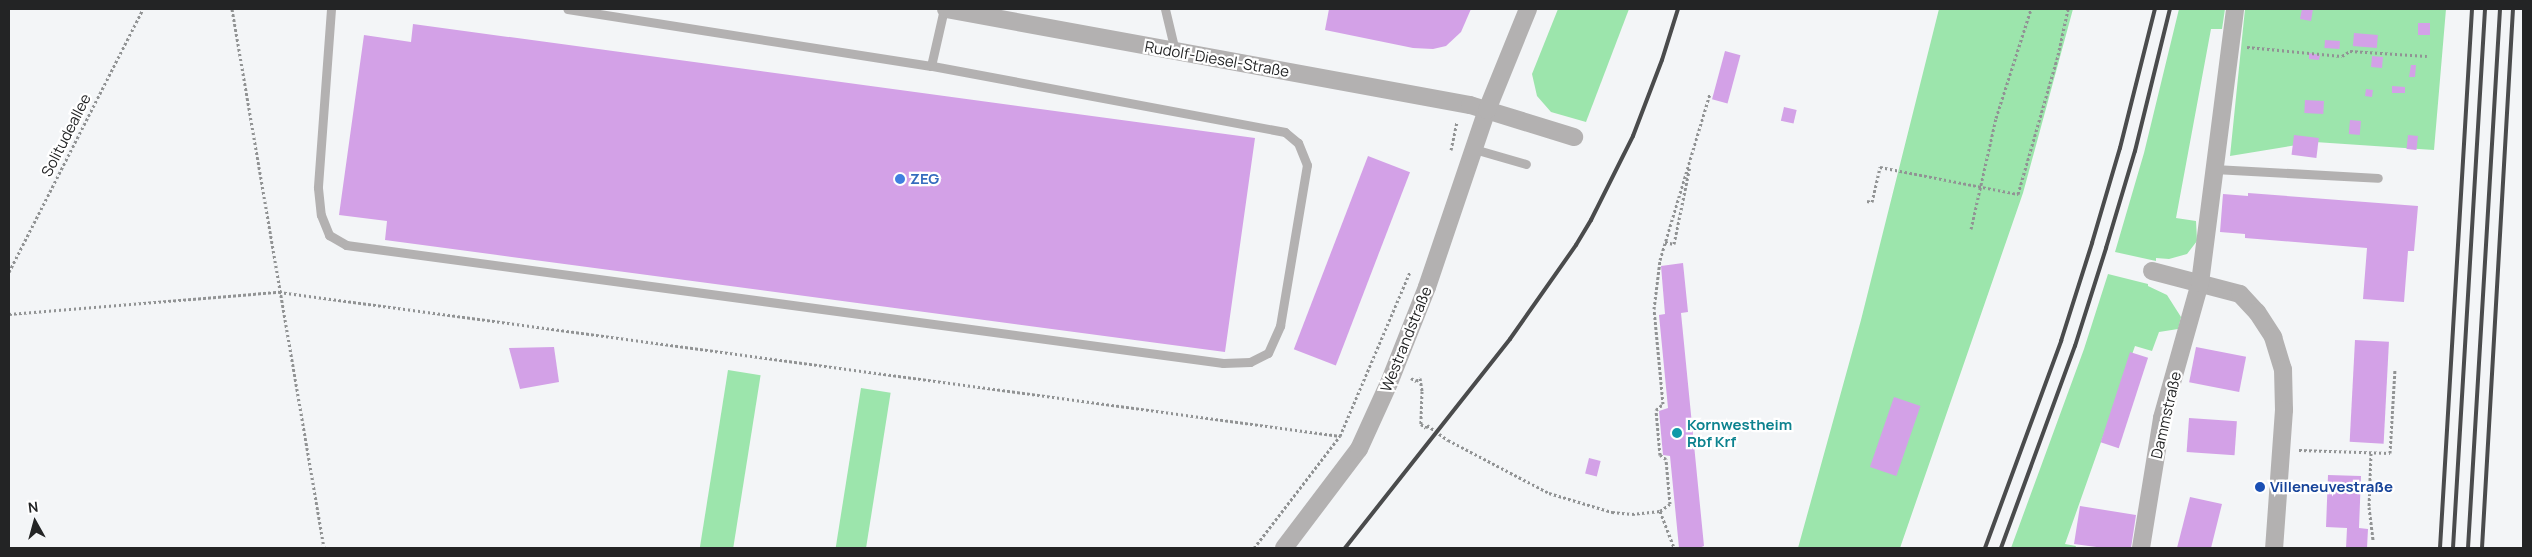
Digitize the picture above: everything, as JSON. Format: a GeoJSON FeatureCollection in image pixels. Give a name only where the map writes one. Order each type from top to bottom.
{"type":"FeatureCollection","features":[{"type":"Feature","properties":{"kind":"street","name":"Rudolf-Diesel-Straße"},"geometry":{"type":"LineString","coordinates":[[945,9],[1487,110]]}},
{"type":"Feature","properties":{"kind":"street","name":"Westrandstraße"},"geometry":{"type":"LineString","coordinates":[[1284,548],[1359,449],[1395,369],[1427,287],[1487,110],[1528,9]]}},
{"type":"Feature","properties":{"kind":"street","name":"Dammstraße"},"geometry":{"type":"LineString","coordinates":[[2141,548],[2162,418],[2200,283],[2235,9]]}},
{"type":"Feature","properties":{"kind":"street"},"geometry":{"type":"LineString","coordinates":[[1487,110],[1574,138]]}},
{"type":"Feature","properties":{"kind":"street"},"geometry":{"type":"LineString","coordinates":[[2152,271],[2240,294],[2257,312],[2273,337],[2283,369],[2284,410],[2274,548]]}},
{"type":"Feature","properties":{"kind":"lane"},"geometry":{"type":"LineString","coordinates":[[331,9],[318,188],[321,216],[328,235],[346,245],[1223,363],[1250,362],[1268,353],[1280,326],[1307,165],[1298,143],[1285,132],[931,66],[567,9]]}},
{"type":"Feature","properties":{"kind":"lane"},"geometry":{"type":"LineString","coordinates":[[931,66],[945,9]]}},
{"type":"Feature","properties":{"kind":"lane"},"geometry":{"type":"LineString","coordinates":[[1165,9],[1175,51]]}},
{"type":"Feature","properties":{"kind":"lane"},"geometry":{"type":"LineString","coordinates":[[1474,149],[1526,164]]}},
{"type":"Feature","properties":{"kind":"lane"},"geometry":{"type":"LineString","coordinates":[[2214,169],[2378,178]]}},
{"type":"Feature","properties":{"kind":"path","name":"Solitudeallee"},"geometry":{"type":"LineString","coordinates":[[9,272],[143,9]]}},
{"type":"Feature","properties":{"kind":"path"},"geometry":{"type":"LineString","coordinates":[[232,9],[324,548]]}},
{"type":"Feature","properties":{"kind":"path"},"geometry":{"type":"LineString","coordinates":[[1971,230],[1996,118],[2031,9]]}},
{"type":"Feature","properties":{"kind":"path"},"geometry":{"type":"LineString","coordinates":[[1867,201],[1872,202],[1880,167],[2018,194],[2058,55],[2068,9]]}},
{"type":"Feature","properties":{"kind":"path"},"geometry":{"type":"LineString","coordinates":[[2230,45],[2342,56],[2350,51],[2427,56]]}},
{"type":"Feature","properties":{"kind":"path"},"geometry":{"type":"LineString","coordinates":[[1395,369],[1416,381],[1420,378],[1422,391],[1421,424],[1426,428],[1428,425],[1448,440],[1549,493],[1612,512],[1632,514],[1660,512],[1670,504],[1666,459],[1660,455],[1656,410],[1663,404],[1654,309],[1660,260],[1710,93]]}},
{"type":"Feature","properties":{"kind":"path"},"geometry":{"type":"LineString","coordinates":[[1450,156],[1460,104]]}},
{"type":"Feature","properties":{"kind":"path"},"geometry":{"type":"LineString","coordinates":[[1665,242],[1674,244],[1691,164]]}},
{"type":"Feature","properties":{"kind":"path"},"geometry":{"type":"LineString","coordinates":[[1254,548],[1340,436],[1411,269]]}},
{"type":"Feature","properties":{"kind":"path"},"geometry":{"type":"LineString","coordinates":[[9,314],[279,292],[1340,436]]}},
{"type":"Feature","properties":{"kind":"path"},"geometry":{"type":"LineString","coordinates":[[2281,449],[2390,453],[2395,369]]}},
{"type":"Feature","properties":{"kind":"path"},"geometry":{"type":"LineString","coordinates":[[2371,453],[2369,507],[2374,541]]}},
{"type":"Feature","properties":{"kind":"path"},"geometry":{"type":"LineString","coordinates":[[1660,512],[1674,548]]}},
{"type":"Feature","properties":{"kind":"green space"},"geometry":{"type":"Polygon","coordinates":[[[1558,9],[1629,9],[1586,122],[1551,112],[1537,96],[1532,74],[1558,9]]]}},
{"type":"Feature","properties":{"kind":"green space"},"geometry":{"type":"Polygon","coordinates":[[[1939,9],[2073,9],[2023,193],[1900,548],[1798,548],[1861,320],[1939,9]]]}},
{"type":"Feature","properties":{"kind":"green space"},"geometry":{"type":"Polygon","coordinates":[[[2179,9],[2225,9],[2222,29],[2211,29],[2176,218],[2196,221],[2197,241],[2187,254],[2169,259],[2156,258],[2156,261],[2115,252],[2144,153],[2179,9]]]}},
{"type":"Feature","properties":{"kind":"green space"},"geometry":{"type":"Polygon","coordinates":[[[2245,9],[2446,9],[2434,150],[2315,142],[2230,156],[2245,9]]]}},
{"type":"Feature","properties":{"kind":"green space"},"geometry":{"type":"Polygon","coordinates":[[[2108,274],[2148,284],[2148,286],[2167,295],[2181,317],[2178,329],[2159,332],[2152,351],[2135,346],[2065,544],[2076,546],[2075,548],[2011,548],[2084,349],[2108,274]]]}},
{"type":"Feature","properties":{"kind":"green space"},"geometry":{"type":"Polygon","coordinates":[[[728,370],[761,375],[733,548],[700,548],[728,370]]]}},
{"type":"Feature","properties":{"kind":"green space"},"geometry":{"type":"Polygon","coordinates":[[[861,388],[891,393],[866,548],[836,548],[861,388]]]}},
{"type":"Feature","properties":{"kind":"building"},"geometry":{"type":"Polygon","coordinates":[[[1329,9],[1471,9],[1461,32],[1446,46],[1433,49],[1413,48],[1325,30],[1329,9]]]}},
{"type":"Feature","properties":{"kind":"building"},"geometry":{"type":"Polygon","coordinates":[[[2302,9],[2313,9],[2311,21],[2300,19],[2302,9]]]}},
{"type":"Feature","properties":{"kind":"building"},"geometry":{"type":"Polygon","coordinates":[[[2418,23],[2430,23],[2430,35],[2418,35],[2418,23]]]}},
{"type":"Feature","properties":{"kind":"building"},"geometry":{"type":"Polygon","coordinates":[[[413,24],[1255,138],[1225,352],[385,240],[387,221],[339,215],[364,35],[411,42],[413,24]]]}},
{"type":"Feature","properties":{"kind":"building"},"geometry":{"type":"Polygon","coordinates":[[[2354,33],[2378,35],[2377,48],[2353,46],[2354,33]]]}},
{"type":"Feature","properties":{"kind":"building"},"geometry":{"type":"Polygon","coordinates":[[[2325,40],[2340,41],[2339,49],[2324,48],[2325,40]]]}},
{"type":"Feature","properties":{"kind":"building"},"geometry":{"type":"Polygon","coordinates":[[[1725,51],[1740,55],[1728,103],[1712,99],[1725,51]]]}},
{"type":"Feature","properties":{"kind":"building"},"geometry":{"type":"Polygon","coordinates":[[[2309,53],[2320,55],[2319,60],[2309,59],[2309,53]]]}},
{"type":"Feature","properties":{"kind":"building"},"geometry":{"type":"Polygon","coordinates":[[[2372,56],[2383,57],[2382,68],[2371,67],[2372,56]]]}},
{"type":"Feature","properties":{"kind":"building"},"geometry":{"type":"Polygon","coordinates":[[[2411,65],[2416,65],[2415,77],[2409,77],[2411,65]]]}},
{"type":"Feature","properties":{"kind":"building"},"geometry":{"type":"Polygon","coordinates":[[[2392,86],[2405,87],[2405,93],[2392,93],[2392,86]]]}},
{"type":"Feature","properties":{"kind":"building"},"geometry":{"type":"Polygon","coordinates":[[[2366,89],[2373,90],[2372,97],[2365,96],[2366,89]]]}},
{"type":"Feature","properties":{"kind":"building"},"geometry":{"type":"Polygon","coordinates":[[[2305,100],[2324,101],[2323,114],[2304,113],[2305,100]]]}},
{"type":"Feature","properties":{"kind":"building"},"geometry":{"type":"Polygon","coordinates":[[[1784,107],[1797,110],[1794,124],[1781,121],[1784,107]]]}},
{"type":"Feature","properties":{"kind":"building"},"geometry":{"type":"Polygon","coordinates":[[[2350,120],[2361,121],[2360,135],[2349,134],[2350,120]]]}},
{"type":"Feature","properties":{"kind":"building"},"geometry":{"type":"Polygon","coordinates":[[[2294,135],[2319,138],[2316,158],[2292,155],[2294,135]]]}},
{"type":"Feature","properties":{"kind":"building"},"geometry":{"type":"Polygon","coordinates":[[[2408,135],[2418,136],[2416,150],[2407,149],[2408,135]]]}},
{"type":"Feature","properties":{"kind":"building"},"geometry":{"type":"Polygon","coordinates":[[[1368,156],[1410,172],[1336,365],[1294,349],[1368,156]]]}},
{"type":"Feature","properties":{"kind":"building"},"geometry":{"type":"Polygon","coordinates":[[[2248,193],[2418,206],[2414,251],[2408,251],[2404,302],[2363,299],[2367,248],[2245,238],[2245,234],[2220,232],[2223,194],[2248,196],[2248,193]]]}},
{"type":"Feature","properties":{"kind":"building"},"geometry":{"type":"Polygon","coordinates":[[[1683,263],[1688,312],[1681,313],[1704,546],[1699,548],[1679,548],[1670,456],[1663,455],[1659,411],[1668,408],[1659,315],[1665,314],[1661,266],[1683,263]]]}},
{"type":"Feature","properties":{"kind":"building"},"geometry":{"type":"Polygon","coordinates":[[[2355,340],[2389,342],[2384,444],[2350,442],[2355,340]]]}},
{"type":"Feature","properties":{"kind":"building"},"geometry":{"type":"Polygon","coordinates":[[[554,347],[559,382],[520,389],[509,348],[554,347]]]}},
{"type":"Feature","properties":{"kind":"building"},"geometry":{"type":"Polygon","coordinates":[[[2196,347],[2246,357],[2239,392],[2189,382],[2196,347]]]}},
{"type":"Feature","properties":{"kind":"building"},"geometry":{"type":"Polygon","coordinates":[[[2130,352],[2148,358],[2119,448],[2101,442],[2130,352]]]}},
{"type":"Feature","properties":{"kind":"building"},"geometry":{"type":"Polygon","coordinates":[[[1894,397],[1920,406],[1896,476],[1870,467],[1894,397]]]}},
{"type":"Feature","properties":{"kind":"building"},"geometry":{"type":"Polygon","coordinates":[[[2189,418],[2237,421],[2235,455],[2187,452],[2189,418]]]}},
{"type":"Feature","properties":{"kind":"building"},"geometry":{"type":"Polygon","coordinates":[[[1589,458],[1601,461],[1597,476],[1585,474],[1589,458]]]}},
{"type":"Feature","properties":{"kind":"building"},"geometry":{"type":"Polygon","coordinates":[[[2328,475],[2361,476],[2359,528],[2368,529],[2367,548],[2346,548],[2347,528],[2326,527],[2328,475]]]}},
{"type":"Feature","properties":{"kind":"building"},"geometry":{"type":"Polygon","coordinates":[[[2190,497],[2222,504],[2211,548],[2177,548],[2190,497]]]}},
{"type":"Feature","properties":{"kind":"building"},"geometry":{"type":"Polygon","coordinates":[[[2080,506],[2136,515],[2131,548],[2104,548],[2074,544],[2080,506]]]}},
{"type":"Feature","properties":{"kind":"railway"},"geometry":{"type":"LineString","coordinates":[[1345,548],[1510,339],[1576,245],[1591,220],[1633,136],[1662,60],[1678,9]]}},
{"type":"Feature","properties":{"kind":"railway"},"geometry":{"type":"LineString","coordinates":[[1985,548],[2061,341],[2092,243],[2120,148],[2155,9]]}},
{"type":"Feature","properties":{"kind":"railway"},"geometry":{"type":"LineString","coordinates":[[2001,548],[2075,346],[2106,248],[2135,151],[2170,9]]}},
{"type":"Feature","properties":{"kind":"railway"},"geometry":{"type":"LineString","coordinates":[[2440,548],[2472,9]]}},
{"type":"Feature","properties":{"kind":"railway"},"geometry":{"type":"LineString","coordinates":[[2453,548],[2485,9]]}},
{"type":"Feature","properties":{"kind":"railway"},"geometry":{"type":"LineString","coordinates":[[2468,548],[2500,9]]}},
{"type":"Feature","properties":{"kind":"railway"},"geometry":{"type":"LineString","coordinates":[[2482,548],[2513,9]]}},
{"type":"Feature","properties":{"kind":"place","name":"ZEG"},"geometry":{"type":"Point","coordinates":[900,179]}},
{"type":"Feature","properties":{"kind":"place","name":"Kornwestheim Rbf Krf"},"geometry":{"type":"Point","coordinates":[1677,433]}},
{"type":"Feature","properties":{"kind":"place","name":"Villeneuvestraße"},"geometry":{"type":"Point","coordinates":[2260,487]}}]}
